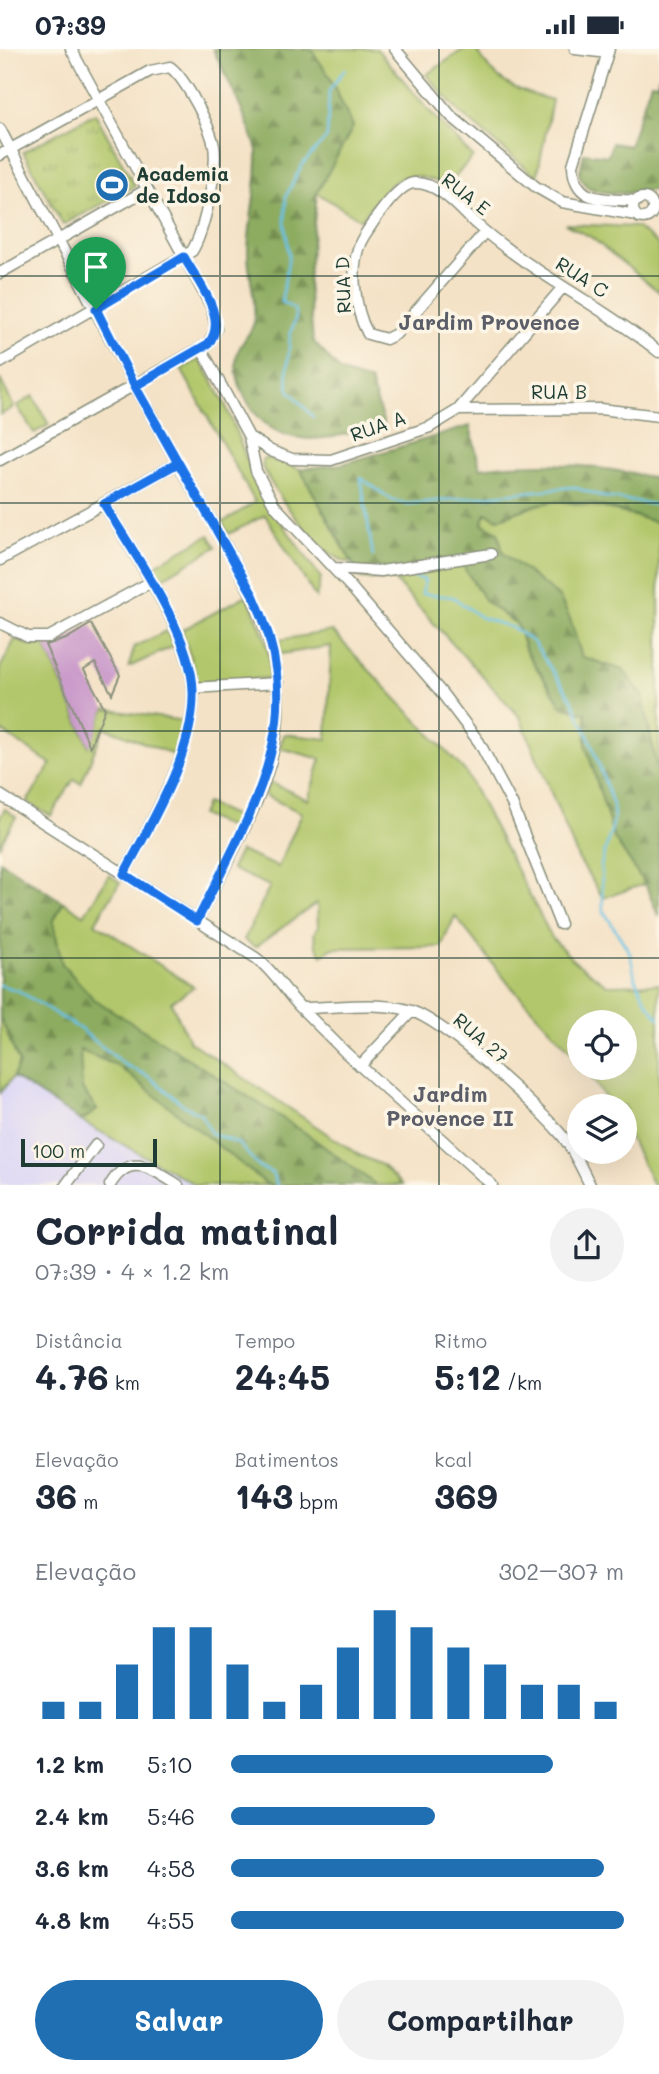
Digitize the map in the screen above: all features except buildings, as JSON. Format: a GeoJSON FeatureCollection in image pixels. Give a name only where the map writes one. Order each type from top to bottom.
{"type":"FeatureCollection","features":[{"type":"Feature","properties":{"kind":"street"},"geometry":{"type":"LineString","coordinates":[[0,460],[201,348],[215,335],[214,313],[71,49]]}},
{"type":"Feature","properties":{"kind":"street"},"geometry":{"type":"LineString","coordinates":[[394,49],[451,116],[537,187],[562,202],[636,215],[644,219],[650,216],[655,201],[590,196],[581,191],[573,176],[573,165],[609,51],[575,49]]}},
{"type":"Feature","properties":{"kind":"street"},"geometry":{"type":"LineString","coordinates":[[0,363],[184,257],[198,242],[214,162],[210,134],[184,82],[170,67],[159,67],[5,152]]}},
{"type":"Feature","properties":{"kind":"street"},"geometry":{"type":"LineString","coordinates":[[0,129],[5,152],[59,239],[135,386],[262,614],[273,646],[278,684],[276,736],[264,779],[197,921]]}},
{"type":"Feature","properties":{"kind":"street","name":"RUA D"},"geometry":{"type":"LineString","coordinates":[[424,184],[408,184],[401,189],[359,243],[356,284],[359,311],[368,334],[386,339],[396,334],[485,232]]}},
{"type":"Feature","properties":{"kind":"street","name":"RUA E"},"geometry":{"type":"LineString","coordinates":[[424,184],[441,193],[485,232]]}},
{"type":"Feature","properties":{"kind":"street"},"geometry":{"type":"LineString","coordinates":[[0,273],[146,190]]}},
{"type":"Feature","properties":{"kind":"street"},"geometry":{"type":"LineString","coordinates":[[636,215],[633,210],[637,201]]}},
{"type":"Feature","properties":{"kind":"street"},"geometry":{"type":"LineString","coordinates":[[650,216],[659,225]]}},
{"type":"Feature","properties":{"kind":"street","name":"RUA C"},"geometry":{"type":"LineString","coordinates":[[485,232],[563,287],[626,326],[659,352]]}},
{"type":"Feature","properties":{"kind":"street","name":"RUA A"},"geometry":{"type":"LineString","coordinates":[[249,437],[280,455],[318,461],[342,457],[430,427],[458,410],[563,287]]}},
{"type":"Feature","properties":{"kind":"street"},"geometry":{"type":"LineString","coordinates":[[201,348],[249,437],[256,471],[268,496],[441,692],[479,741],[512,804],[560,924]]}},
{"type":"Feature","properties":{"kind":"street","name":"RUA B"},"geometry":{"type":"LineString","coordinates":[[458,410],[600,409],[659,416]]}},
{"type":"Feature","properties":{"kind":"street"},"geometry":{"type":"LineString","coordinates":[[0,560],[178,463]]}},
{"type":"Feature","properties":{"kind":"street"},"geometry":{"type":"LineString","coordinates":[[104,504],[151,582],[180,639],[193,688],[192,715],[182,753],[124,874]]}},
{"type":"Feature","properties":{"kind":"street"},"geometry":{"type":"LineString","coordinates":[[334,568],[381,571],[491,554]]}},
{"type":"Feature","properties":{"kind":"street"},"geometry":{"type":"LineString","coordinates":[[0,623],[28,636],[49,637],[151,582]]}},
{"type":"Feature","properties":{"kind":"street"},"geometry":{"type":"LineString","coordinates":[[193,688],[278,684]]}},
{"type":"Feature","properties":{"kind":"street"},"geometry":{"type":"LineString","coordinates":[[0,795],[270,969],[302,1008],[360,1066],[492,1185]]}},
{"type":"Feature","properties":{"kind":"street","name":"RUA 27"},"geometry":{"type":"LineString","coordinates":[[302,1008],[382,1007],[412,1011],[445,1028],[545,1117],[568,1145],[590,1185]]}},
{"type":"Feature","properties":{"kind":"street"},"geometry":{"type":"LineString","coordinates":[[360,1066],[412,1011]]}},
{"type":"Feature","properties":{"kind":"street"},"geometry":{"type":"LineString","coordinates":[[66,1185],[96,1145]]}},
{"type":"Feature","properties":{"kind":"street"},"geometry":{"type":"LineString","coordinates":[[110,1185],[123,1168],[135,1165],[178,1185]]}},
{"type":"Feature","properties":{"kind":"shaded area"},"geometry":{"type":"Polygon","coordinates":[[[13,1077],[57,1107],[196,1185],[0,1185],[0,1093],[13,1077]]]}},
{"type":"Feature","properties":{"kind":"green space"},"geometry":{"type":"Polygon","coordinates":[[[213,49],[311,49],[329,76],[353,127],[317,193],[308,282],[313,341],[341,372],[370,381],[384,424],[327,438],[291,437],[260,419],[244,396],[236,361],[238,351],[254,322],[248,253],[257,152],[245,117],[213,49]]]}},
{"type":"Feature","properties":{"kind":"green space"},"geometry":{"type":"Polygon","coordinates":[[[311,49],[377,49],[473,157],[446,186],[417,177],[396,181],[387,187],[361,220],[317,193],[353,126],[329,76],[311,49]]]}},
{"type":"Feature","properties":{"kind":"green space"},"geometry":{"type":"Polygon","coordinates":[[[464,49],[476,49],[491,70],[508,84],[552,100],[537,177],[461,114],[426,75],[464,49]]]}},
{"type":"Feature","properties":{"kind":"green space"},"geometry":{"type":"Polygon","coordinates":[[[659,75],[659,189],[613,193],[587,187],[579,175],[584,153],[608,156],[612,143],[629,146],[651,82],[657,83],[659,75]]]}},
{"type":"Feature","properties":{"kind":"green space"},"geometry":{"type":"Polygon","coordinates":[[[95,113],[135,186],[63,225],[23,152],[95,113]]]}},
{"type":"Feature","properties":{"kind":"green space"},"geometry":{"type":"Polygon","coordinates":[[[565,224],[636,227],[659,245],[659,292],[591,237],[565,224]]]}},
{"type":"Feature","properties":{"kind":"green space"},"geometry":{"type":"Polygon","coordinates":[[[200,359],[226,406],[259,491],[321,578],[316,598],[265,515],[229,534],[222,523],[255,502],[181,369],[200,359]]]}},
{"type":"Feature","properties":{"kind":"green space"},"geometry":{"type":"Polygon","coordinates":[[[0,379],[14,407],[0,415],[0,379]]]}},
{"type":"Feature","properties":{"kind":"green space"},"geometry":{"type":"Polygon","coordinates":[[[33,396],[49,425],[34,433],[17,406],[33,396]]]}},
{"type":"Feature","properties":{"kind":"green space"},"geometry":{"type":"Polygon","coordinates":[[[470,426],[480,468],[525,464],[570,465],[659,479],[659,523],[600,506],[555,501],[498,519],[486,513],[482,524],[498,532],[503,553],[559,597],[570,619],[582,657],[623,670],[643,696],[659,779],[659,917],[645,884],[614,838],[586,746],[586,713],[562,706],[526,651],[517,624],[485,601],[462,564],[394,580],[361,579],[300,469],[343,464],[470,426]]]}},
{"type":"Feature","properties":{"kind":"green space"},"geometry":{"type":"Polygon","coordinates":[[[267,458],[300,469],[352,563],[327,550],[301,525],[263,469],[262,460],[267,458]]]}},
{"type":"Feature","properties":{"kind":"green space"},"geometry":{"type":"Polygon","coordinates":[[[558,501],[609,509],[659,523],[659,779],[623,670],[581,657],[570,619],[559,597],[503,553],[498,532],[481,525],[486,513],[498,519],[540,504],[558,501]]]}},
{"type":"Feature","properties":{"kind":"green space"},"geometry":{"type":"Polygon","coordinates":[[[209,535],[216,547],[159,580],[152,567],[209,535]]]}},
{"type":"Feature","properties":{"kind":"green space"},"geometry":{"type":"Polygon","coordinates":[[[462,564],[492,605],[517,624],[526,652],[562,706],[586,713],[587,748],[614,838],[645,884],[603,898],[578,858],[520,717],[394,580],[462,564]]]}},
{"type":"Feature","properties":{"kind":"green space"},"geometry":{"type":"Polygon","coordinates":[[[247,595],[265,637],[274,678],[198,683],[182,630],[247,595]]]}},
{"type":"Feature","properties":{"kind":"green space"},"geometry":{"type":"Polygon","coordinates":[[[166,631],[174,646],[129,667],[134,647],[166,631]]]}},
{"type":"Feature","properties":{"kind":"green space"},"geometry":{"type":"Polygon","coordinates":[[[332,631],[465,771],[552,938],[575,962],[607,985],[659,984],[659,1185],[653,1185],[637,1152],[637,1094],[603,1094],[593,1080],[637,1080],[637,1010],[567,1010],[567,1047],[508,983],[455,916],[441,947],[333,948],[322,955],[316,946],[314,933],[318,927],[317,903],[255,947],[244,940],[270,886],[231,869],[240,851],[278,867],[302,813],[264,795],[270,782],[308,800],[321,759],[280,748],[284,734],[327,739],[331,646],[281,654],[279,640],[332,631]]]}},
{"type":"Feature","properties":{"kind":"green space"},"geometry":{"type":"Polygon","coordinates":[[[15,639],[28,645],[45,645],[89,746],[105,709],[184,721],[174,755],[104,727],[81,784],[74,779],[51,816],[27,802],[51,764],[0,730],[0,668],[15,639]]]}},
{"type":"Feature","properties":{"kind":"green space"},"geometry":{"type":"Polygon","coordinates":[[[206,803],[238,817],[232,829],[201,815],[206,803]]]}},
{"type":"Feature","properties":{"kind":"green space"},"geometry":{"type":"Polygon","coordinates":[[[5,809],[16,817],[0,845],[0,817],[5,809]]]}},
{"type":"Feature","properties":{"kind":"green space"},"geometry":{"type":"Polygon","coordinates":[[[0,861],[63,902],[53,922],[62,964],[94,999],[304,1132],[376,1185],[268,1185],[118,1066],[80,1050],[82,1089],[97,1110],[81,1121],[13,1077],[19,1063],[0,1016],[0,861]]]}},
{"type":"Feature","properties":{"kind":"green space"},"geometry":{"type":"Polygon","coordinates":[[[109,875],[120,882],[95,923],[194,987],[171,1002],[189,1041],[359,1155],[382,1165],[402,1185],[376,1185],[304,1132],[94,1000],[62,964],[53,922],[63,902],[84,915],[109,875]]]}},
{"type":"Feature","properties":{"kind":"green space"},"geometry":{"type":"Polygon","coordinates":[[[0,1016],[19,1063],[13,1077],[0,1093],[0,1016]]]}},
{"type":"Feature","properties":{"kind":"green space"},"geometry":{"type":"Polygon","coordinates":[[[79,1050],[118,1066],[269,1185],[196,1185],[81,1121],[97,1110],[82,1089],[79,1050]]]}},
{"type":"Feature","properties":{"kind":"waterway"},"geometry":{"type":"LineString","coordinates":[[313,417],[289,390],[287,375],[290,335],[296,317],[294,309],[282,302],[289,255],[285,222],[286,196],[302,165],[327,137],[329,91],[345,69]]}},
{"type":"Feature","properties":{"kind":"waterway"},"geometry":{"type":"LineString","coordinates":[[361,478],[392,500],[408,504],[573,487],[604,497],[659,505]]}},
{"type":"Feature","properties":{"kind":"waterway"},"geometry":{"type":"LineString","coordinates":[[361,478],[373,556]]}},
{"type":"Feature","properties":{"kind":"waterway"},"geometry":{"type":"LineString","coordinates":[[414,577],[425,580],[422,594],[453,597],[480,617],[513,628],[533,642],[572,700],[591,742],[613,805],[614,820],[601,865],[603,910],[630,953],[635,978],[646,1001],[659,1018]]}},
{"type":"Feature","properties":{"kind":"waterway"},"geometry":{"type":"LineString","coordinates":[[0,985],[19,991],[80,1029],[125,1065],[148,1076],[185,1106],[201,1114],[211,1133],[239,1144],[259,1167],[272,1173],[277,1185]]}},
{"type":"Feature","properties":{"kind":"place","name":"Academia de Idoso"},"geometry":{"type":"Point","coordinates":[112,185]}},
{"type":"Feature","properties":{"kind":"district","name":"Jardim Provence"},"geometry":{"type":"Point","coordinates":[489,323]}},
{"type":"Feature","properties":{"kind":"district","name":"Jardim Provence II"},"geometry":{"type":"Point","coordinates":[450,1107]}},
{"type":"Feature","properties":{"kind":"route"},"geometry":{"type":"LineString","coordinates":[[96,309],[135,386],[253,595],[273,646],[278,684],[278,718],[272,754],[238,837],[197,921],[124,874],[154,817],[182,753],[192,715],[193,688],[187,658],[176,630],[151,582],[104,504],[178,463],[135,386],[208,344],[215,335],[215,318],[184,257],[96,309]]}}]}
